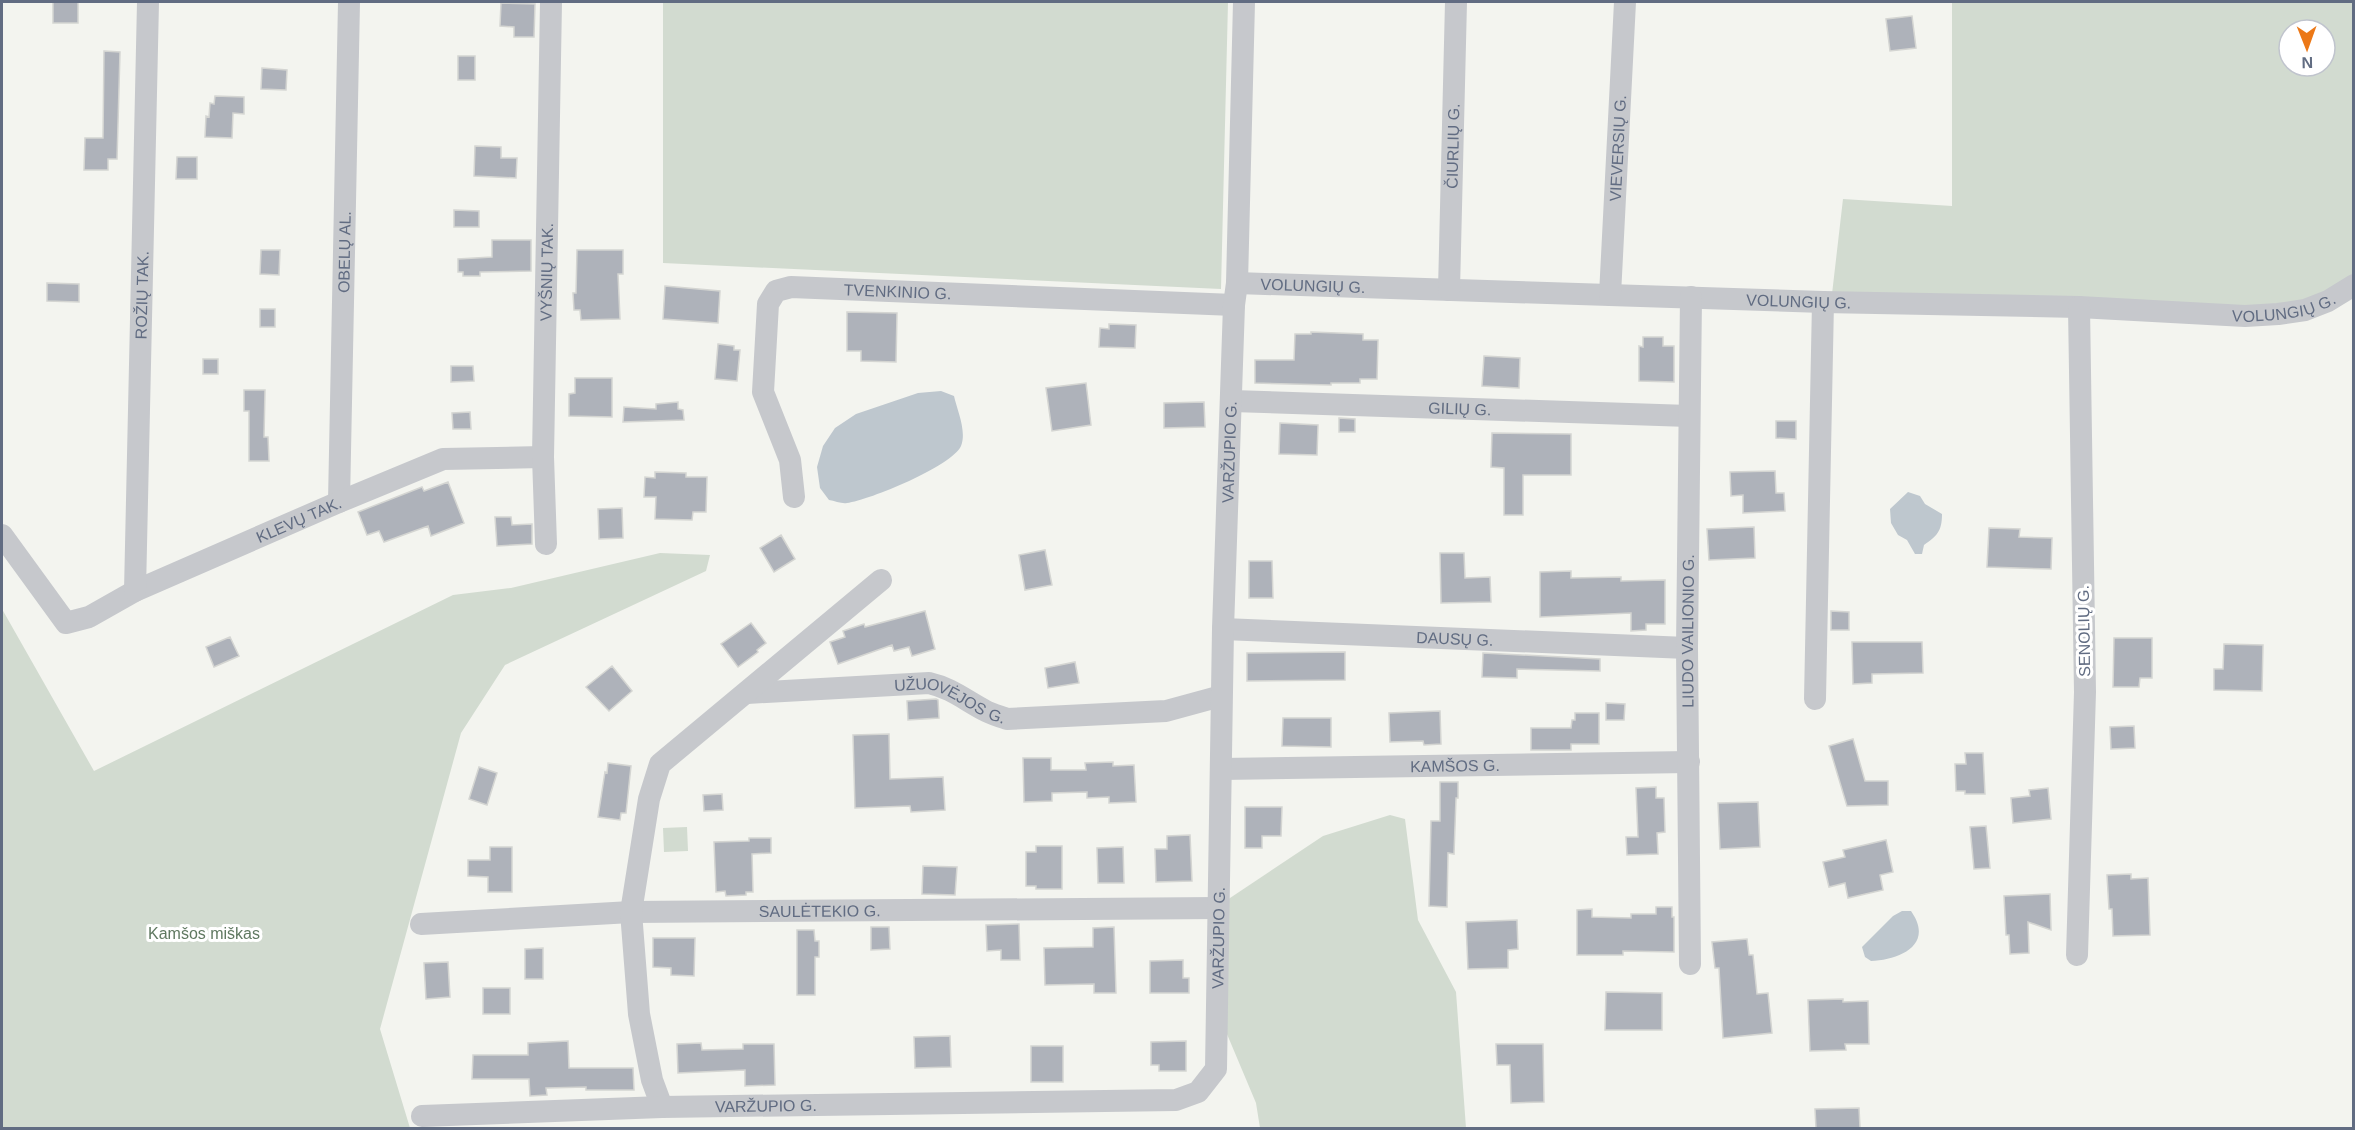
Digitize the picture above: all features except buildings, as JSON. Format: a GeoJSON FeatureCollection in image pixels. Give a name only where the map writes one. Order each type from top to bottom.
{"type":"FeatureCollection","features":[{"type":"Feature","properties":{"kind":"street","name":"ROŽIŲ TAK."},"geometry":{"type":"LineString","coordinates":[[135,591],[148,2]]}},
{"type":"Feature","properties":{"kind":"street","name":"OBELŲ AL."},"geometry":{"type":"LineString","coordinates":[[339,502],[349,2]]}},
{"type":"Feature","properties":{"kind":"street","name":"VYŠNIŲ TAK."},"geometry":{"type":"LineString","coordinates":[[546,544],[543,457],[551,2]]}},
{"type":"Feature","properties":{"kind":"street","name":"VARŽUPIO G."},"geometry":{"type":"LineString","coordinates":[[422,1116],[662,1107],[1176,1100],[1198,1092],[1216,1069],[1221,696],[1244,2]]}},
{"type":"Feature","properties":{"kind":"street","name":"ČIURLIŲ G."},"geometry":{"type":"LineString","coordinates":[[1449,290],[1456,2]]}},
{"type":"Feature","properties":{"kind":"street","name":"VIEVERSIŲ G."},"geometry":{"type":"LineString","coordinates":[[1610,295],[1625,2]]}},
{"type":"Feature","properties":{"kind":"street","name":"VOLUNGIŲ G."},"geometry":{"type":"LineString","coordinates":[[1236,294],[1449,290],[1823,302],[2079,307],[2245,316],[2305,310],[2328,301],[2354,285]]}},
{"type":"Feature","properties":{"kind":"street","name":"TVENKINIO G."},"geometry":{"type":"LineString","coordinates":[[794,497],[790,460],[763,392],[768,304],[776,291],[791,287],[1236,294]]}},
{"type":"Feature","properties":{"kind":"street","name":"LIUDO VAILIONIO G."},"geometry":{"type":"LineString","coordinates":[[1690,964],[1687,648],[1691,297]]}},
{"type":"Feature","properties":{"kind":"street"},"geometry":{"type":"LineString","coordinates":[[1815,699],[1823,302]]}},
{"type":"Feature","properties":{"kind":"street","name":"SENOLIŲ G."},"geometry":{"type":"LineString","coordinates":[[2077,955],[2085,692],[2079,307]]}},
{"type":"Feature","properties":{"kind":"street","name":"GILIŲ G."},"geometry":{"type":"LineString","coordinates":[[1232,401],[1689,416]]}},
{"type":"Feature","properties":{"kind":"street","name":"KLEVŲ TAK."},"geometry":{"type":"LineString","coordinates":[[2,535],[66,623],[89,617],[135,591],[443,459],[543,457]]}},
{"type":"Feature","properties":{"kind":"street"},"geometry":{"type":"LineString","coordinates":[[662,1107],[652,1080],[639,1014],[631,912],[649,799],[660,764],[881,580]]}},
{"type":"Feature","properties":{"kind":"street","name":"DAUSŲ G."},"geometry":{"type":"LineString","coordinates":[[1223,629],[1687,648]]}},
{"type":"Feature","properties":{"kind":"street","name":"UŽUOVĖJOS G."},"geometry":{"type":"LineString","coordinates":[[747,693],[929,683],[942,686],[984,710],[1006,719],[1166,711],[1221,696]]}},
{"type":"Feature","properties":{"kind":"street","name":"KAMŠOS G."},"geometry":{"type":"LineString","coordinates":[[1221,770],[1689,762]]}},
{"type":"Feature","properties":{"kind":"street","name":"SAULĖTEKIO G."},"geometry":{"type":"LineString","coordinates":[[422,924],[631,912],[1218,908]]}},
{"type":"Feature","properties":{"kind":"green space"},"geometry":{"type":"Polygon","coordinates":[[[663,2],[1228,2],[1221,289],[663,263],[663,2]]]}},
{"type":"Feature","properties":{"kind":"green space"},"geometry":{"type":"Polygon","coordinates":[[[1952,2],[2353,2],[2353,275],[2307,301],[2252,307],[1832,294],[1843,199],[1952,206],[1952,2]]]}},
{"type":"Feature","properties":{"kind":"green space","name":"Kamšos miškas"},"geometry":{"type":"Polygon","coordinates":[[[660,553],[710,555],[706,571],[505,665],[461,733],[380,1029],[410,1128],[2,1128],[2,609],[94,771],[453,595],[511,588],[660,553]]]}},
{"type":"Feature","properties":{"kind":"green space"},"geometry":{"type":"Polygon","coordinates":[[[1390,815],[1405,819],[1418,920],[1456,992],[1466,1128],[1260,1128],[1256,1103],[1224,1027],[1227,900],[1323,836],[1390,815]]]}},
{"type":"Feature","properties":{"kind":"green space"},"geometry":{"type":"Polygon","coordinates":[[[687,827],[688,851],[664,852],[663,828],[687,827]]]}},
{"type":"Feature","properties":{"kind":"shaded area"},"geometry":{"type":"Polygon","coordinates":[[[941,391],[954,396],[961,421],[963,440],[954,454],[927,472],[873,496],[845,503],[829,500],[820,488],[817,467],[823,446],[835,428],[856,414],[918,393],[941,391]]]}},
{"type":"Feature","properties":{"kind":"shaded area"},"geometry":{"type":"Polygon","coordinates":[[[1908,492],[1920,496],[1925,504],[1942,514],[1940,529],[1924,545],[1922,554],[1915,554],[1907,540],[1898,535],[1891,523],[1890,509],[1908,492]]]}},
{"type":"Feature","properties":{"kind":"shaded area"},"geometry":{"type":"Polygon","coordinates":[[[1902,911],[1911,911],[1917,923],[1919,933],[1916,941],[1902,954],[1892,958],[1871,961],[1865,957],[1862,947],[1893,916],[1902,911]]]}}]}
